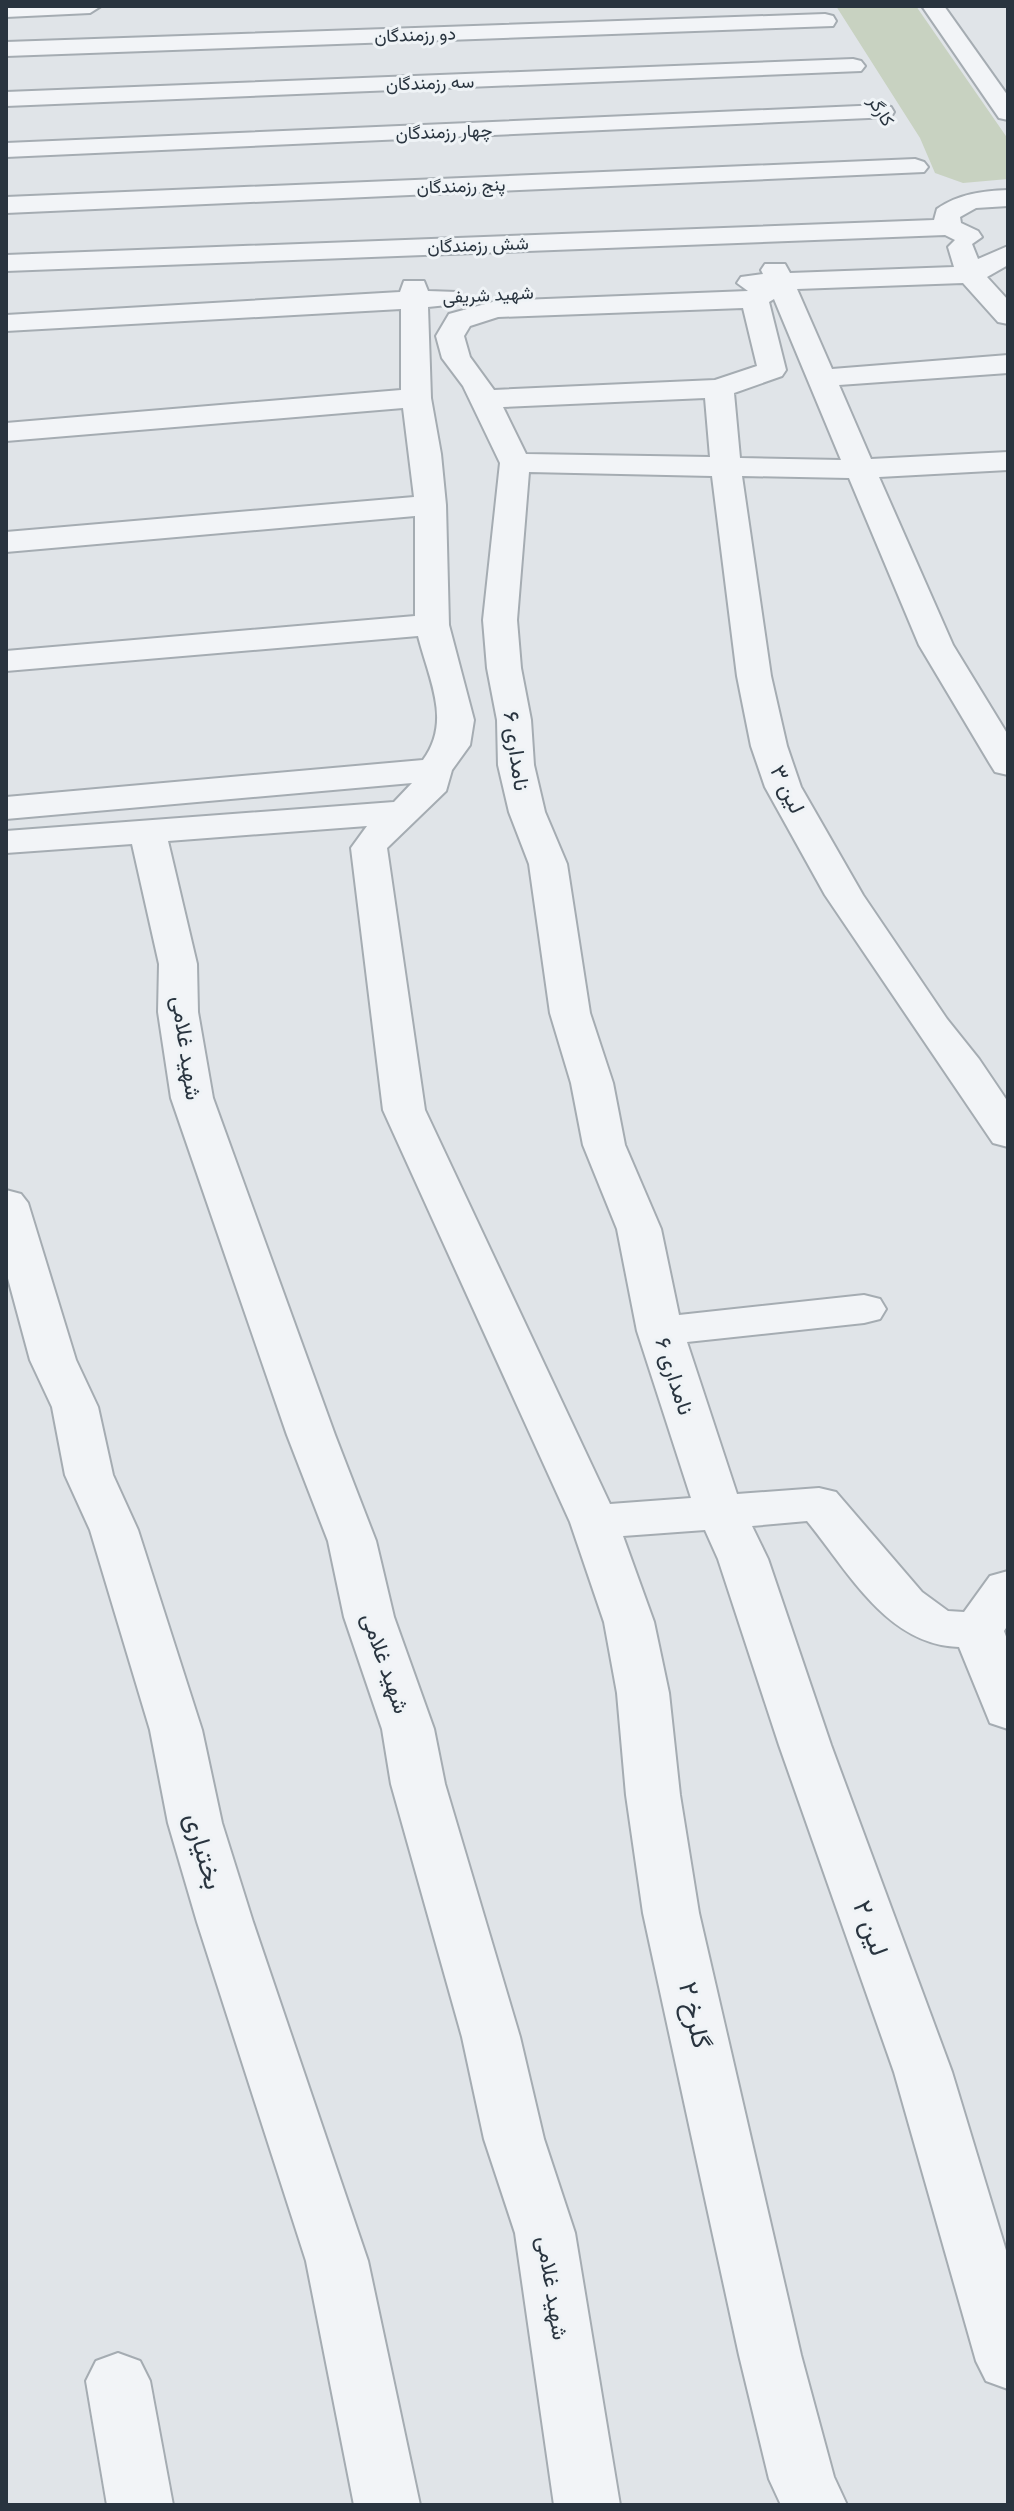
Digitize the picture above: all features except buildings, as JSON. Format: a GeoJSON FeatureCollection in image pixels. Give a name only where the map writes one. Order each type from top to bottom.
{"type":"FeatureCollection","features":[{"type":"Feature","properties":{"kind":"street"},"geometry":{"type":"LineString","coordinates":[[6,10],[90,6]]}},
{"type":"Feature","properties":{"kind":"street"},"geometry":{"type":"LineString","coordinates":[[530,6],[607,240]]}},
{"type":"Feature","properties":{"kind":"street"},"geometry":{"type":"LineString","coordinates":[[933,6],[1006,108]]}},
{"type":"Feature","properties":{"kind":"street","name":"دو رزمندگان"},"geometry":{"type":"LineString","coordinates":[[6,49],[538,31],[820,13]]}},
{"type":"Feature","properties":{"kind":"street","name":"کارگر"},"geometry":{"type":"LineString","coordinates":[[820,13],[937,203],[968,267]]}},
{"type":"Feature","properties":{"kind":"street"},"geometry":{"type":"LineString","coordinates":[[966,54],[994,52]]}},
{"type":"Feature","properties":{"kind":"street","name":"سه رزمندگان"},"geometry":{"type":"LineString","coordinates":[[6,99],[853,66]]}},
{"type":"Feature","properties":{"kind":"street","name":"چهار رزمندگان"},"geometry":{"type":"LineString","coordinates":[[6,150],[570,127],[890,126]]}},
{"type":"Feature","properties":{"kind":"street","name":"پنج رزمندگان"},"geometry":{"type":"LineString","coordinates":[[6,205],[588,181],[937,203]]}},
{"type":"Feature","properties":{"kind":"street"},"geometry":{"type":"LineString","coordinates":[[937,203],[960,192],[1008,196]]}},
{"type":"Feature","properties":{"kind":"street"},"geometry":{"type":"LineString","coordinates":[[937,203],[957,205],[1008,196]]}},
{"type":"Feature","properties":{"kind":"street"},"geometry":{"type":"LineString","coordinates":[[937,203],[985,242],[1008,246]]}},
{"type":"Feature","properties":{"kind":"street","name":"شش رزمندگان"},"geometry":{"type":"LineString","coordinates":[[6,263],[607,240],[937,203]]}},
{"type":"Feature","properties":{"kind":"street"},"geometry":{"type":"LineString","coordinates":[[1008,254],[968,267],[1008,316]]}},
{"type":"Feature","properties":{"kind":"street","name":"شهید شریفی"},"geometry":{"type":"LineString","coordinates":[[6,307],[770,284],[968,267]]}},
{"type":"Feature","properties":{"kind":"street","name":"شهید شریفی"},"geometry":{"type":"LineString","coordinates":[[728,272],[770,284]]}},
{"type":"Feature","properties":{"kind":"street","name":"شهید شریفی"},"geometry":{"type":"LineString","coordinates":[[6,323],[415,293],[477,284]]}},
{"type":"Feature","properties":{"kind":"street"},"geometry":{"type":"LineString","coordinates":[[770,284],[821,378],[936,645],[1008,764]]}},
{"type":"Feature","properties":{"kind":"street"},"geometry":{"type":"LineString","coordinates":[[484,399],[719,389],[772,370],[770,284]]}},
{"type":"Feature","properties":{"kind":"street"},"geometry":{"type":"LineString","coordinates":[[770,284],[496,309],[459,320],[450,336],[456,358],[477,384],[515,463],[860,469],[1008,461]]}},
{"type":"Feature","properties":{"kind":"street"},"geometry":{"type":"LineString","coordinates":[[6,842],[407,812],[428,791],[434,770],[452,745],[457,720],[432,625],[430,505],[426,454],[416,398],[415,293]]}},
{"type":"Feature","properties":{"kind":"street"},"geometry":{"type":"LineString","coordinates":[[821,378],[1008,364]]}},
{"type":"Feature","properties":{"kind":"street","name":"لین ۳"},"geometry":{"type":"LineString","coordinates":[[719,389],[726,468],[759,710],[783,787],[844,895],[1008,1134]]}},
{"type":"Feature","properties":{"kind":"street"},"geometry":{"type":"LineString","coordinates":[[6,432],[416,398]]}},
{"type":"Feature","properties":{"kind":"street","name":"نامداری ۶"},"geometry":{"type":"LineString","coordinates":[[515,463],[500,620],[504,668],[514,720],[516,765],[527,812],[548,864],[570,1013],[592,1083],[604,1145],[639,1229],[660,1331],[719,1507]]}},
{"type":"Feature","properties":{"kind":"street"},"geometry":{"type":"LineString","coordinates":[[6,542],[430,505]]}},
{"type":"Feature","properties":{"kind":"street"},"geometry":{"type":"LineString","coordinates":[[6,661],[432,625]]}},
{"type":"Feature","properties":{"kind":"street"},"geometry":{"type":"LineString","coordinates":[[6,808],[434,770]]}},
{"type":"Feature","properties":{"kind":"street","name":"گلرخ ۲"},"geometry":{"type":"LineString","coordinates":[[407,812],[377,836],[369,848],[404,1110],[594,1522],[629,1622],[643,1693],[653,1795],[671,1913],[770,2355],[802,2479],[814,2505]]}},
{"type":"Feature","properties":{"kind":"street","name":"شهید غلامی"},"geometry":{"type":"LineString","coordinates":[[148,832],[178,964],[178,1012],[192,1098],[311,1435],[352,1541],[369,1617],[408,1729],[418,1784],[491,2037],[514,2139],[545,2233],[587,2505]]}},
{"type":"Feature","properties":{"kind":"street","name":"بختیاری"},"geometry":{"type":"LineString","coordinates":[[6,1203],[53,1360],[75,1407],[89,1475],[114,1530],[176,1730],[195,1823],[225,1922],[337,2261],[387,2505]]}},
{"type":"Feature","properties":{"kind":"street"},"geometry":{"type":"LineString","coordinates":[[660,1331],[864,1309]]}},
{"type":"Feature","properties":{"kind":"street"},"geometry":{"type":"LineString","coordinates":[[594,1522],[719,1507],[819,1504],[852,1546],[911,1609],[936,1627],[978,1630]]}},
{"type":"Feature","properties":{"kind":"street","name":"لین ۲"},"geometry":{"type":"LineString","coordinates":[[719,1507],[743,1559],[810,1760],[923,2072],[1008,2361]]}},
{"type":"Feature","properties":{"kind":"street"},"geometry":{"type":"LineString","coordinates":[[978,1630],[1008,1588]]}},
{"type":"Feature","properties":{"kind":"street"},"geometry":{"type":"LineString","coordinates":[[978,1630],[1008,1710]]}},
{"type":"Feature","properties":{"kind":"street"},"geometry":{"type":"LineString","coordinates":[[118,2381],[140,2505]]}},
{"type":"Feature","properties":{"kind":"green space"},"geometry":{"type":"Polygon","coordinates":[[[836,6],[916,6],[1008,139],[1008,179],[963,183],[935,173],[920,138],[836,6]]]}}]}
